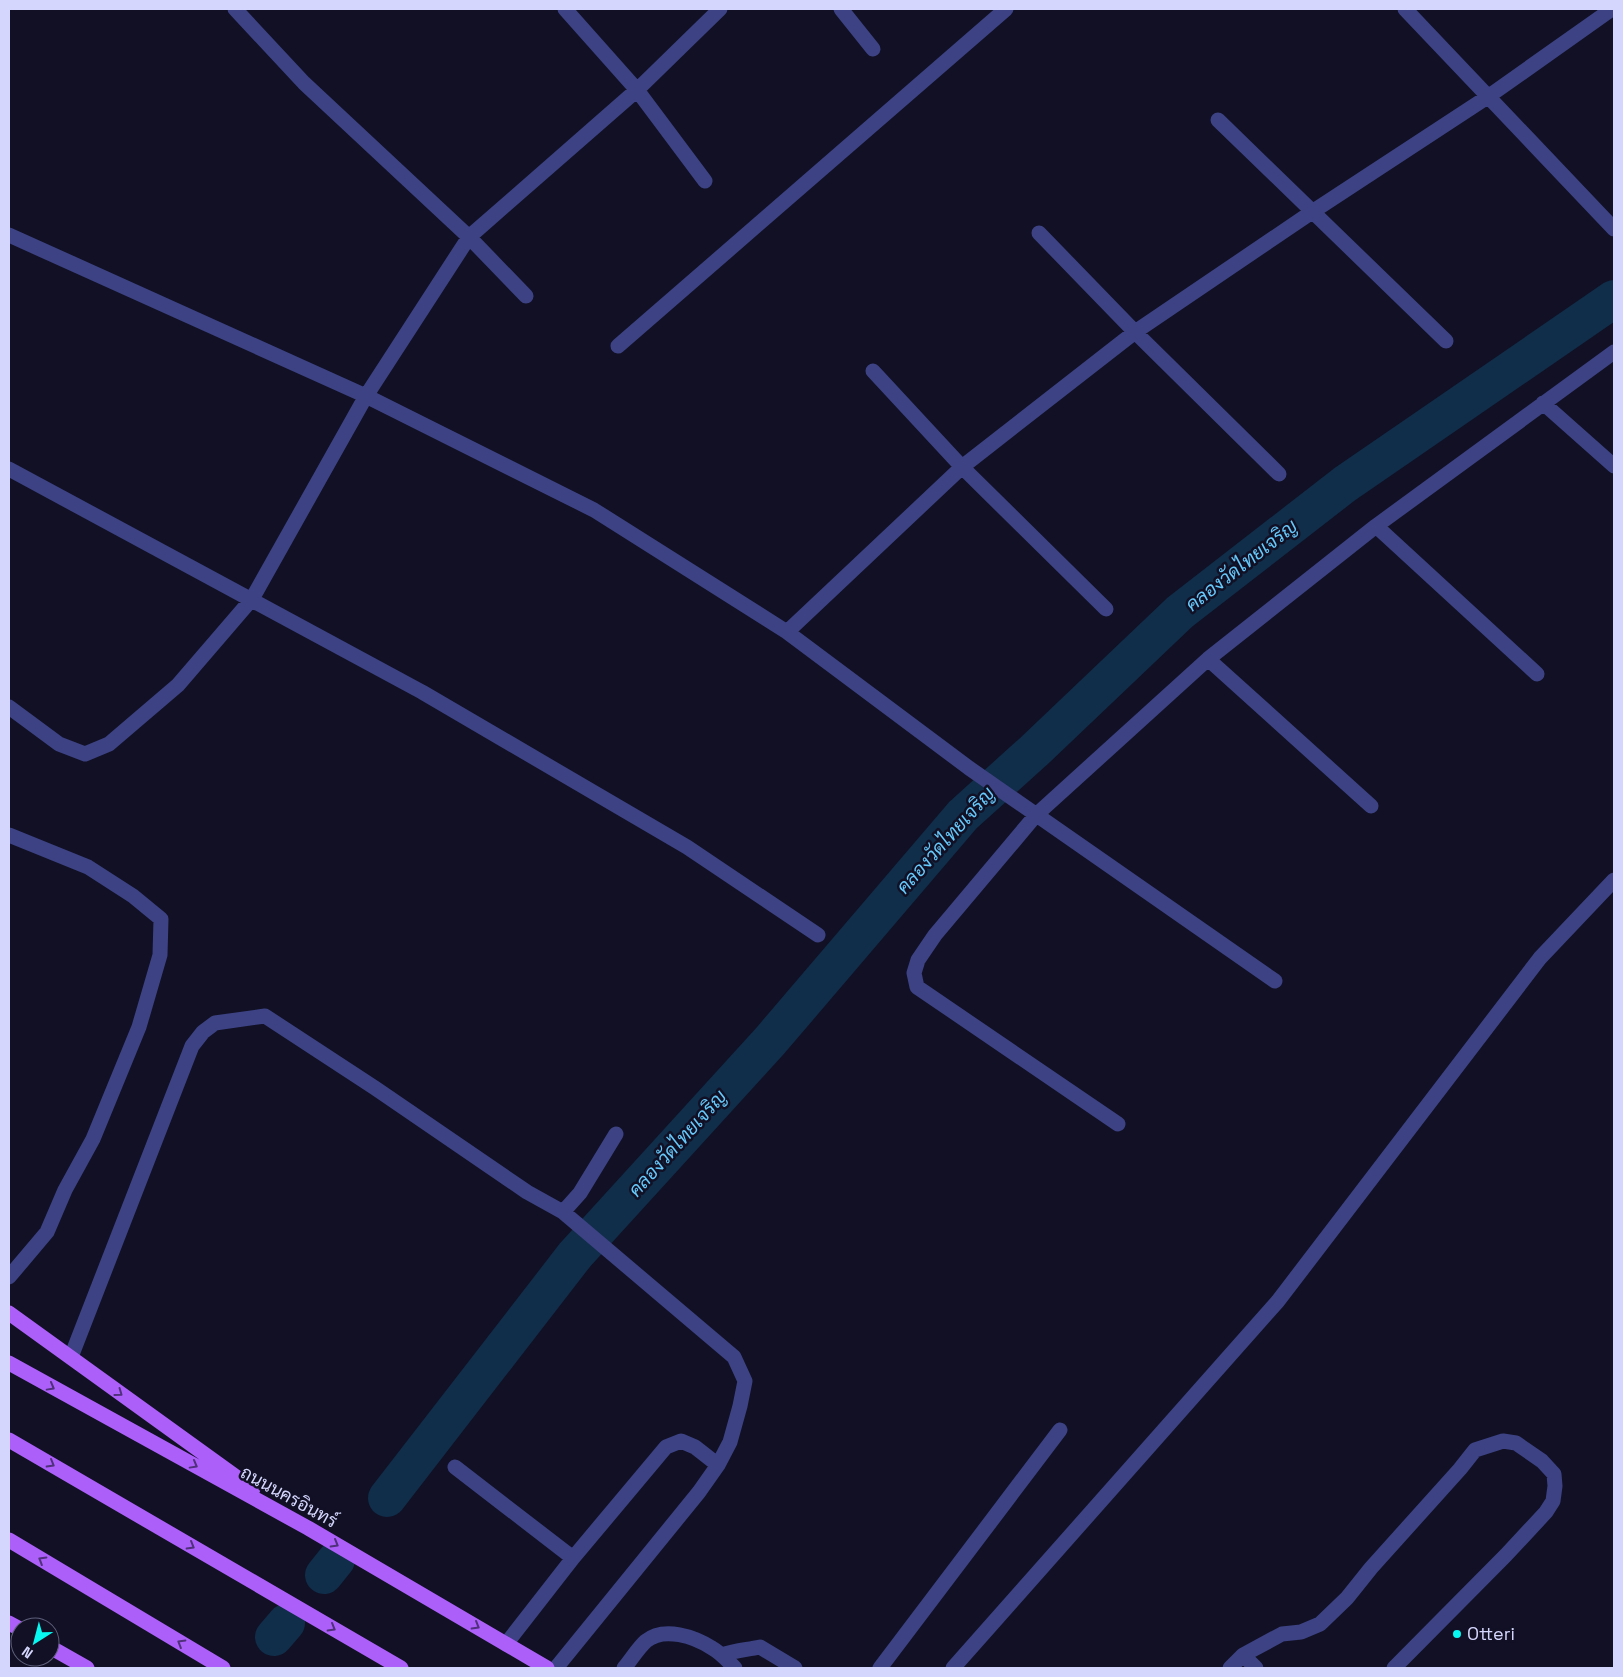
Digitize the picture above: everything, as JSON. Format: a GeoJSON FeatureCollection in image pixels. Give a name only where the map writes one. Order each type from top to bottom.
{"type":"FeatureCollection","features":[{"type":"Feature","properties":{"kind":"main road"},"geometry":{"type":"LineString","coordinates":[[9,1313],[308,1528]]}},
{"type":"Feature","properties":{"kind":"main road","name":"ถนนนครอินทร์"},"geometry":{"type":"LineString","coordinates":[[9,1363],[308,1528],[548,1668]]}},
{"type":"Feature","properties":{"kind":"main road"},"geometry":{"type":"LineString","coordinates":[[9,1440],[401,1668]]}},
{"type":"Feature","properties":{"kind":"main road"},"geometry":{"type":"LineString","coordinates":[[9,1540],[223,1668]]}},
{"type":"Feature","properties":{"kind":"main road"},"geometry":{"type":"LineString","coordinates":[[60,1653],[87,1668]]}},
{"type":"Feature","properties":{"kind":"street"},"geometry":{"type":"LineString","coordinates":[[235,9],[304,83],[469,237],[526,296]]}},
{"type":"Feature","properties":{"kind":"street"},"geometry":{"type":"LineString","coordinates":[[565,9],[637,90],[705,181]]}},
{"type":"Feature","properties":{"kind":"street"},"geometry":{"type":"LineString","coordinates":[[9,707],[59,744],[85,754],[109,744],[178,685],[252,599],[366,396],[469,237],[637,90],[720,9]]}},
{"type":"Feature","properties":{"kind":"street"},"geometry":{"type":"LineString","coordinates":[[841,9],[873,49]]}},
{"type":"Feature","properties":{"kind":"street"},"geometry":{"type":"LineString","coordinates":[[618,346],[1006,9]]}},
{"type":"Feature","properties":{"kind":"street"},"geometry":{"type":"LineString","coordinates":[[1405,9],[1614,229]]}},
{"type":"Feature","properties":{"kind":"street"},"geometry":{"type":"LineString","coordinates":[[787,632],[962,467],[1135,332],[1312,212],[1489,96],[1612,9]]}},
{"type":"Feature","properties":{"kind":"street"},"geometry":{"type":"LineString","coordinates":[[1218,120],[1446,341]]}},
{"type":"Feature","properties":{"kind":"street"},"geometry":{"type":"LineString","coordinates":[[1039,233],[1135,332],[1279,474]]}},
{"type":"Feature","properties":{"kind":"street"},"geometry":{"type":"LineString","coordinates":[[9,235],[366,396],[594,510],[787,632],[969,768],[1275,981]]}},
{"type":"Feature","properties":{"kind":"street"},"geometry":{"type":"LineString","coordinates":[[1118,1124],[917,987],[914,973],[918,960],[935,934],[1036,815],[1208,659],[1376,526],[1614,352]]}},
{"type":"Feature","properties":{"kind":"street"},"geometry":{"type":"LineString","coordinates":[[873,371],[962,467],[1106,609]]}},
{"type":"Feature","properties":{"kind":"street"},"geometry":{"type":"LineString","coordinates":[[1542,403],[1614,466]]}},
{"type":"Feature","properties":{"kind":"street"},"geometry":{"type":"LineString","coordinates":[[9,468],[422,692],[687,847],[818,935]]}},
{"type":"Feature","properties":{"kind":"street"},"geometry":{"type":"LineString","coordinates":[[1376,526],[1537,674]]}},
{"type":"Feature","properties":{"kind":"street"},"geometry":{"type":"LineString","coordinates":[[1208,659],[1371,806]]}},
{"type":"Feature","properties":{"kind":"street"},"geometry":{"type":"LineString","coordinates":[[9,835],[88,867],[133,896],[161,919],[160,955],[139,1027],[93,1139],[65,1190],[47,1232],[9,1277]]}},
{"type":"Feature","properties":{"kind":"street"},"geometry":{"type":"LineString","coordinates":[[952,1668],[1278,1300],[1540,958],[1614,880]]}},
{"type":"Feature","properties":{"kind":"street"},"geometry":{"type":"LineString","coordinates":[[70,1357],[192,1046],[203,1032],[215,1023],[265,1016],[375,1088],[527,1192],[563,1212],[734,1357],[745,1381],[730,1442],[718,1465],[699,1492],[556,1668]]}},
{"type":"Feature","properties":{"kind":"street"},"geometry":{"type":"LineString","coordinates":[[563,1212],[580,1193],[616,1134]]}},
{"type":"Feature","properties":{"kind":"street"},"geometry":{"type":"LineString","coordinates":[[880,1668],[1060,1430]]}},
{"type":"Feature","properties":{"kind":"street"},"geometry":{"type":"LineString","coordinates":[[506,1644],[573,1558],[666,1447],[681,1441],[695,1446],[718,1465]]}},
{"type":"Feature","properties":{"kind":"street"},"geometry":{"type":"LineString","coordinates":[[1230,1668],[1243,1655],[1282,1634],[1301,1632],[1320,1624],[1347,1598],[1475,1450],[1503,1441],[1516,1443],[1542,1460],[1554,1474],[1553,1501],[1546,1512],[1506,1555],[1394,1668]]}},
{"type":"Feature","properties":{"kind":"street"},"geometry":{"type":"LineString","coordinates":[[455,1467],[573,1558]]}},
{"type":"Feature","properties":{"kind":"street"},"geometry":{"type":"LineString","coordinates":[[624,1668],[646,1640],[666,1633],[686,1636],[711,1647],[735,1668]]}},
{"type":"Feature","properties":{"kind":"street"},"geometry":{"type":"LineString","coordinates":[[722,1655],[738,1649],[746,1650],[760,1647],[795,1668]]}},
{"type":"Feature","properties":{"kind":"street"},"geometry":{"type":"LineString","coordinates":[[1243,1655],[1256,1668]]}},
{"type":"Feature","properties":{"kind":"waterway","name":"คลองวัดไทยเจริญ"},"geometry":{"type":"LineString","coordinates":[[387,1498],[575,1255],[770,1041],[963,815],[1034,751],[1180,612],[1345,484],[1614,299]]}},
{"type":"Feature","properties":{"kind":"waterway","name":"คลองวัดไทยเจริญ"},"geometry":{"type":"LineString","coordinates":[[324,1575],[336,1560]]}},
{"type":"Feature","properties":{"kind":"waterway","name":"คลองวัดไทยเจริญ"},"geometry":{"type":"LineString","coordinates":[[274,1637],[286,1623]]}},
{"type":"Feature","properties":{"kind":"place","name":"Otteri"},"geometry":{"type":"Point","coordinates":[1457,1634]}}]}
